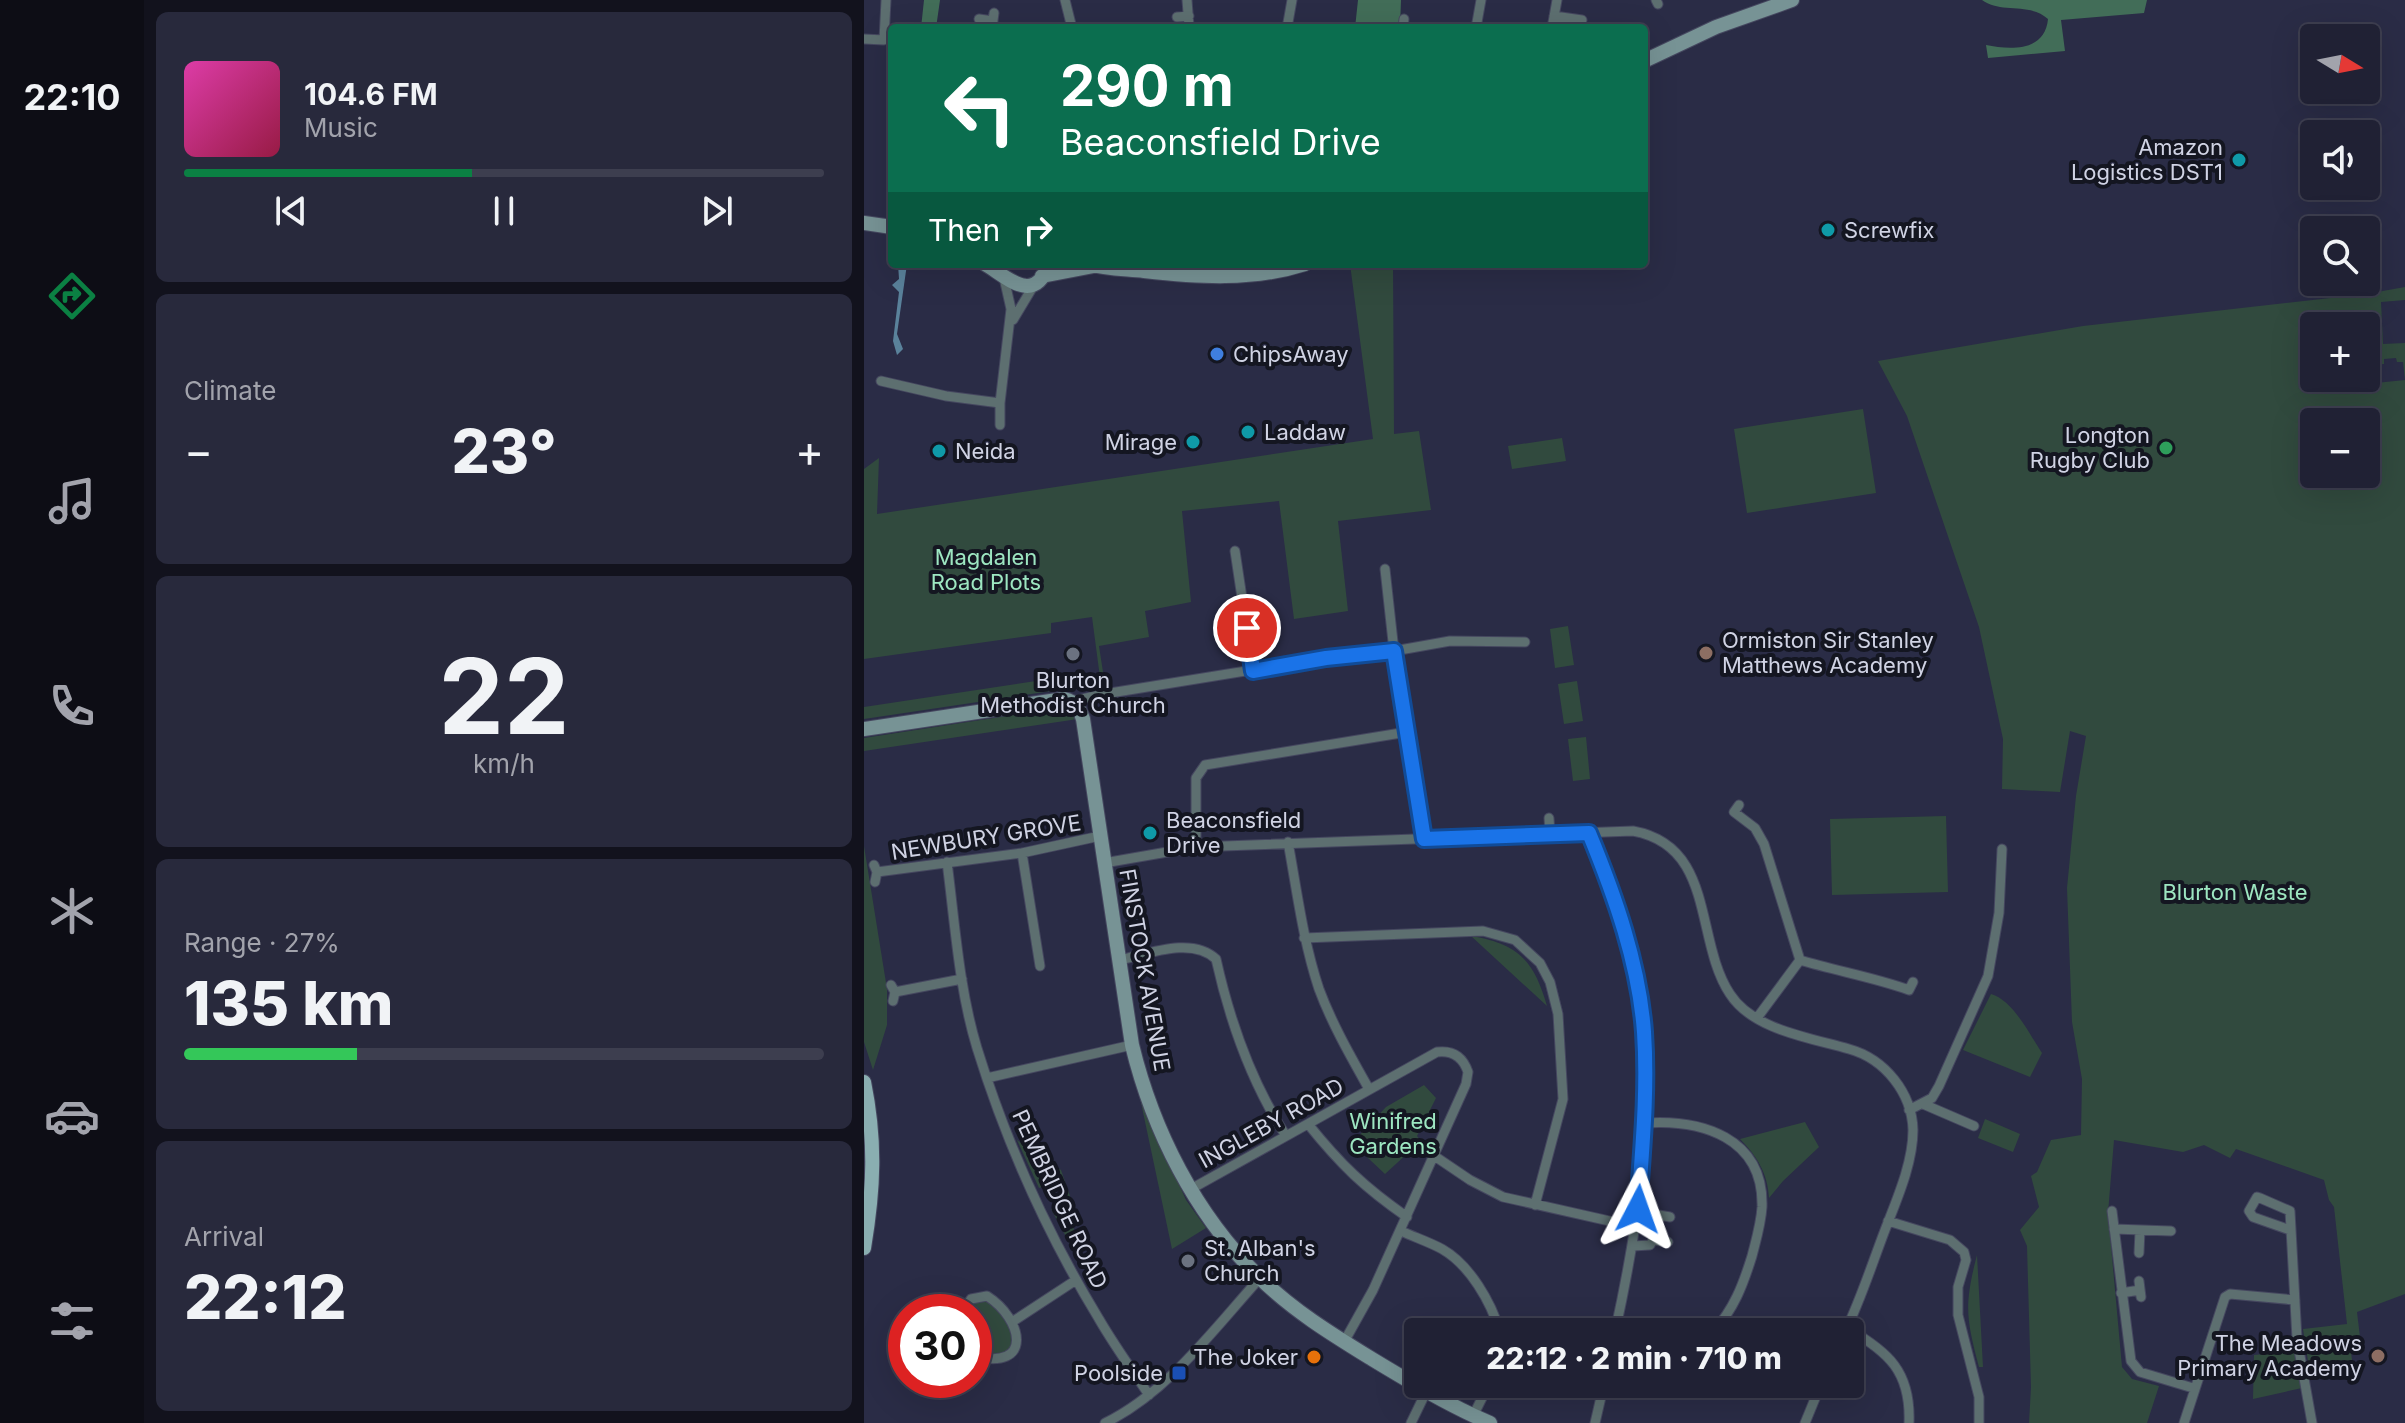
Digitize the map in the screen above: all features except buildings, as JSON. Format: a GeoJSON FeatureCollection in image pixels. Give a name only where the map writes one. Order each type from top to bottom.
{"type":"FeatureCollection","features":[{"type":"Feature","properties":{"kind":"main road"},"geometry":{"type":"LineString","coordinates":[[864,1082],[873,1138],[870,1214],[864,1248]]}},
{"type":"Feature","properties":{"kind":"street"},"geometry":{"type":"LineString","coordinates":[[864,39],[884,40],[886,0]]}},
{"type":"Feature","properties":{"kind":"street"},"geometry":{"type":"LineString","coordinates":[[1065,0],[1071,24]]}},
{"type":"Feature","properties":{"kind":"street"},"geometry":{"type":"LineString","coordinates":[[1177,17],[1189,21],[1187,0]]}},
{"type":"Feature","properties":{"kind":"street"},"geometry":{"type":"LineString","coordinates":[[1288,24],[1292,0]]}},
{"type":"Feature","properties":{"kind":"street"},"geometry":{"type":"LineString","coordinates":[[1477,24],[1481,0]]}},
{"type":"Feature","properties":{"kind":"street"},"geometry":{"type":"LineString","coordinates":[[1553,24],[1557,0]]}},
{"type":"Feature","properties":{"kind":"street"},"geometry":{"type":"LineString","coordinates":[[1648,59],[1716,27],[1792,0]]}},
{"type":"Feature","properties":{"kind":"street"},"geometry":{"type":"LineString","coordinates":[[1554,16],[1582,20]]}},
{"type":"Feature","properties":{"kind":"street"},"geometry":{"type":"LineString","coordinates":[[979,19],[993,21]]}},
{"type":"Feature","properties":{"kind":"street"},"geometry":{"type":"LineString","coordinates":[[864,223],[888,226]]}},
{"type":"Feature","properties":{"kind":"street"},"geometry":{"type":"LineString","coordinates":[[1000,272],[1022,285],[1043,274],[1075,268]]}},
{"type":"Feature","properties":{"kind":"street"},"geometry":{"type":"LineString","coordinates":[[1126,268],[1230,277],[1288,268]]}},
{"type":"Feature","properties":{"kind":"street"},"geometry":{"type":"LineString","coordinates":[[1000,272],[1011,309],[1000,425]]}},
{"type":"Feature","properties":{"kind":"street"},"geometry":{"type":"LineString","coordinates":[[1010,327],[1026,295],[1043,274]]}},
{"type":"Feature","properties":{"kind":"street"},"geometry":{"type":"LineString","coordinates":[[881,381],[946,396],[1000,403]]}},
{"type":"Feature","properties":{"kind":"street"},"geometry":{"type":"LineString","coordinates":[[1235,551],[1253,671]]}},
{"type":"Feature","properties":{"kind":"street"},"geometry":{"type":"LineString","coordinates":[[1383,569],[1424,839]]}},
{"type":"Feature","properties":{"kind":"street"},"geometry":{"type":"LineString","coordinates":[[864,729],[1064,699],[1073,701],[1326,658],[1450,641],[1525,642]]}},
{"type":"Feature","properties":{"kind":"street","name":"FINSTOCK AVENUE"},"geometry":{"type":"LineString","coordinates":[[1073,701],[1083,719],[1132,1045],[1142,1086],[1171,1153],[1209,1217],[1260,1278],[1312,1320],[1404,1379]]}},
{"type":"Feature","properties":{"kind":"street"},"geometry":{"type":"LineString","coordinates":[[1196,847],[1196,778],[1210,762],[1407,732]]}},
{"type":"Feature","properties":{"kind":"street"},"geometry":{"type":"LineString","coordinates":[[1739,805],[1734,812],[1755,828],[1764,844],[1800,960]]}},
{"type":"Feature","properties":{"kind":"street"},"geometry":{"type":"LineString","coordinates":[[1549,818],[1550,834]]}},
{"type":"Feature","properties":{"kind":"street"},"geometry":{"type":"LineString","coordinates":[[1104,863],[1196,847],[1633,831],[1671,849],[1696,883],[1713,957],[1737,1003],[1757,1018],[1797,1036],[1869,1057],[1895,1079],[1904,1095],[1913,1130],[1912,1146],[1888,1221],[1851,1318]]}},
{"type":"Feature","properties":{"kind":"street"},"geometry":{"type":"LineString","coordinates":[[1589,833],[1617,909],[1638,992],[1644,1030],[1644,1123],[1638,1209],[1618,1318]]}},
{"type":"Feature","properties":{"kind":"street","name":"NEWBURY GROVE"},"geometry":{"type":"LineString","coordinates":[[875,873],[1022,853],[1100,836]]}},
{"type":"Feature","properties":{"kind":"street"},"geometry":{"type":"LineString","coordinates":[[1288,842],[1304,938],[1320,990],[1369,1089]]}},
{"type":"Feature","properties":{"kind":"street"},"geometry":{"type":"LineString","coordinates":[[1909,1110],[1932,1098],[1988,976],[1999,913],[2002,849]]}},
{"type":"Feature","properties":{"kind":"street"},"geometry":{"type":"LineString","coordinates":[[1022,853],[1040,969]]}},
{"type":"Feature","properties":{"kind":"street","name":"PEMBRIDGE ROAD"},"geometry":{"type":"LineString","coordinates":[[947,862],[962,979],[976,1046],[1007,1136],[1076,1280],[1149,1395]]}},
{"type":"Feature","properties":{"kind":"street"},"geometry":{"type":"LineString","coordinates":[[1304,938],[1483,931],[1515,940],[1540,963],[1550,982],[1558,1014],[1563,1099],[1535,1205]]}},
{"type":"Feature","properties":{"kind":"street"},"geometry":{"type":"LineString","coordinates":[[1120,960],[1184,947],[1208,951],[1216,959],[1249,1067],[1265,1103],[1286,1136]]}},
{"type":"Feature","properties":{"kind":"street"},"geometry":{"type":"LineString","coordinates":[[1800,960],[1875,978],[1909,990],[1913,982]]}},
{"type":"Feature","properties":{"kind":"street"},"geometry":{"type":"LineString","coordinates":[[1757,1018],[1800,960]]}},
{"type":"Feature","properties":{"kind":"street"},"geometry":{"type":"LineString","coordinates":[[893,993],[962,979]]}},
{"type":"Feature","properties":{"kind":"street"},"geometry":{"type":"LineString","coordinates":[[987,1078],[1132,1045]]}},
{"type":"Feature","properties":{"kind":"street","name":"INGLEBY ROAD"},"geometry":{"type":"LineString","coordinates":[[1191,1189],[1437,1052],[1451,1052],[1465,1065],[1468,1077],[1433,1155]]}},
{"type":"Feature","properties":{"kind":"street"},"geometry":{"type":"LineString","coordinates":[[1923,1104],[1974,1126]]}},
{"type":"Feature","properties":{"kind":"street"},"geometry":{"type":"LineString","coordinates":[[1644,1123],[1667,1122],[1720,1132],[1738,1147],[1756,1174],[1762,1203],[1756,1241],[1734,1306],[1724,1318]]}},
{"type":"Feature","properties":{"kind":"street"},"geometry":{"type":"LineString","coordinates":[[1308,1124],[1345,1168],[1374,1194],[1407,1217]]}},
{"type":"Feature","properties":{"kind":"street"},"geometry":{"type":"LineString","coordinates":[[1344,1342],[1373,1290],[1433,1155],[1470,1180],[1503,1197],[1636,1227]]}},
{"type":"Feature","properties":{"kind":"street"},"geometry":{"type":"LineString","coordinates":[[2290,1230],[2253,1217],[2249,1211],[2253,1200],[2260,1198],[2290,1211],[2300,1361],[2312,1423]]}},
{"type":"Feature","properties":{"kind":"street"},"geometry":{"type":"LineString","coordinates":[[1638,1209],[1670,1217]]}},
{"type":"Feature","properties":{"kind":"street"},"geometry":{"type":"LineString","coordinates":[[2112,1211],[2133,1365],[2145,1374],[2193,1388]]}},
{"type":"Feature","properties":{"kind":"street"},"geometry":{"type":"LineString","coordinates":[[1633,1246],[1644,1247],[1653,1240],[1656,1220],[1653,1214]]}},
{"type":"Feature","properties":{"kind":"street"},"geometry":{"type":"LineString","coordinates":[[1888,1221],[1950,1240],[1964,1252],[1966,1260],[1958,1287],[1958,1315],[1979,1397],[1979,1423]]}},
{"type":"Feature","properties":{"kind":"street"},"geometry":{"type":"LineString","coordinates":[[2114,1229],[2171,1231]]}},
{"type":"Feature","properties":{"kind":"street"},"geometry":{"type":"LineString","coordinates":[[2139,1253],[2140,1230]]}},
{"type":"Feature","properties":{"kind":"street"},"geometry":{"type":"LineString","coordinates":[[1401,1231],[1445,1251],[1477,1283],[1496,1318]]}},
{"type":"Feature","properties":{"kind":"street"},"geometry":{"type":"LineString","coordinates":[[1653,1240],[1668,1242]]}},
{"type":"Feature","properties":{"kind":"street"},"geometry":{"type":"LineString","coordinates":[[1105,1423],[1132,1410],[1163,1384],[1260,1278]]}},
{"type":"Feature","properties":{"kind":"street"},"geometry":{"type":"LineString","coordinates":[[1012,1322],[1076,1280]]}},
{"type":"Feature","properties":{"kind":"street"},"geometry":{"type":"LineString","coordinates":[[2121,1293],[2140,1289]]}},
{"type":"Feature","properties":{"kind":"street"},"geometry":{"type":"LineString","coordinates":[[2184,1423],[2223,1299],[2227,1295],[2295,1300]]}},
{"type":"Feature","properties":{"kind":"street"},"geometry":{"type":"LineString","coordinates":[[992,1299],[1002,1305],[1012,1322],[1017,1344],[1011,1355],[992,1360]]}},
{"type":"Feature","properties":{"kind":"street"},"geometry":{"type":"LineString","coordinates":[[1864,1339],[1875,1344],[1898,1368],[1907,1396],[1909,1423]]}},
{"type":"Feature","properties":{"kind":"street"},"geometry":{"type":"LineString","coordinates":[[1411,1423],[1423,1398]]}},
{"type":"Feature","properties":{"kind":"street","name":"FINSTOCK AVENUE"},"geometry":{"type":"LineString","coordinates":[[1438,1398],[1490,1423]]}},
{"type":"Feature","properties":{"kind":"street"},"geometry":{"type":"LineString","coordinates":[[1473,1416],[1482,1398]]}},
{"type":"Feature","properties":{"kind":"street"},"geometry":{"type":"LineString","coordinates":[[1595,1423],[1601,1398]]}},
{"type":"Feature","properties":{"kind":"street"},"geometry":{"type":"LineString","coordinates":[[1805,1423],[1815,1398]]}},
{"type":"Feature","properties":{"kind":"green space"},"geometry":{"type":"Polygon","coordinates":[[[924,0],[940,0],[937,24],[921,24],[924,0]]]}},
{"type":"Feature","properties":{"kind":"green space"},"geometry":{"type":"Polygon","coordinates":[[[1358,0],[1401,0],[1400,24],[1355,24],[1358,0]]]}},
{"type":"Feature","properties":{"kind":"green space"},"geometry":{"type":"Polygon","coordinates":[[[1982,0],[2147,0],[2144,13],[2061,20],[2065,51],[1988,58],[1986,45],[2015,48],[2033,43],[2045,30],[2048,19],[2033,11],[1997,6],[1982,0]]]}},
{"type":"Feature","properties":{"kind":"green space","name":"Magdalen Road Plots"},"geometry":{"type":"Polygon","coordinates":[[[1351,268],[1393,268],[1394,434],[1419,431],[1431,510],[1338,521],[1348,611],[1294,619],[1279,501],[1182,511],[1191,602],[1145,611],[1149,637],[1099,646],[1105,685],[1101,685],[1092,617],[1051,623],[1051,633],[864,659],[864,469],[879,458],[877,514],[1373,439],[1351,268]]]}},
{"type":"Feature","properties":{"kind":"green space","name":"Blurton Waste"},"geometry":{"type":"Polygon","coordinates":[[[2405,287],[2405,300],[2381,302],[2383,344],[2405,343],[2405,380],[2405,1294],[2357,1312],[2360,1337],[2349,1339],[2354,1373],[2311,1380],[2303,1329],[2347,1324],[2334,1207],[2324,1180],[2236,1149],[2230,1158],[2204,1145],[2183,1152],[2114,1140],[2108,1213],[2122,1367],[2132,1379],[2159,1386],[2147,1423],[2029,1423],[2031,1387],[2027,1246],[2020,1230],[2039,1207],[2031,1176],[2037,1172],[2051,1140],[2081,1135],[2082,1079],[2072,1022],[2067,888],[2076,796],[2086,736],[2070,731],[2060,792],[2002,789],[2003,739],[1979,627],[1907,416],[1878,361],[2083,326],[2348,296],[2380,296],[2380,291],[2405,287]]]}},
{"type":"Feature","properties":{"kind":"green space"},"geometry":{"type":"Polygon","coordinates":[[[1863,409],[1876,493],[1747,513],[1734,429],[1863,409]]]}},
{"type":"Feature","properties":{"kind":"green space"},"geometry":{"type":"Polygon","coordinates":[[[1562,438],[1566,461],[1512,469],[1508,446],[1562,438]]]}},
{"type":"Feature","properties":{"kind":"green space"},"geometry":{"type":"Polygon","coordinates":[[[1568,626],[1574,665],[1555,668],[1550,629],[1568,626]]]}},
{"type":"Feature","properties":{"kind":"green space"},"geometry":{"type":"Polygon","coordinates":[[[1056,678],[1058,690],[864,719],[864,707],[1056,678]]]}},
{"type":"Feature","properties":{"kind":"green space"},"geometry":{"type":"Polygon","coordinates":[[[1577,681],[1583,721],[1564,724],[1558,684],[1577,681]]]}},
{"type":"Feature","properties":{"kind":"green space"},"geometry":{"type":"Polygon","coordinates":[[[1066,707],[1078,719],[864,751],[864,738],[1066,707]]]}},
{"type":"Feature","properties":{"kind":"green space"},"geometry":{"type":"Polygon","coordinates":[[[1586,737],[1590,779],[1573,781],[1568,739],[1586,737]]]}},
{"type":"Feature","properties":{"kind":"green space"},"geometry":{"type":"Polygon","coordinates":[[[1946,816],[1948,892],[1832,895],[1830,819],[1946,816]]]}},
{"type":"Feature","properties":{"kind":"green space"},"geometry":{"type":"Polygon","coordinates":[[[864,846],[887,989],[887,1025],[873,1070],[864,1042],[864,846]]]}},
{"type":"Feature","properties":{"kind":"green space"},"geometry":{"type":"Polygon","coordinates":[[[1471,936],[1501,944],[1522,957],[1536,977],[1547,1006],[1471,936]]]}},
{"type":"Feature","properties":{"kind":"green space"},"geometry":{"type":"Polygon","coordinates":[[[1991,994],[2014,1011],[2042,1053],[2030,1077],[1963,1050],[1991,994]]]}},
{"type":"Feature","properties":{"kind":"green space","name":"Winifred Gardens"},"geometry":{"type":"Polygon","coordinates":[[[1424,1085],[1436,1098],[1417,1136],[1421,1141],[1385,1174],[1352,1143],[1386,1107],[1424,1085]]]}},
{"type":"Feature","properties":{"kind":"green space"},"geometry":{"type":"Polygon","coordinates":[[[1140,1098],[1186,1200],[1206,1228],[1172,1249],[1140,1098]]]}},
{"type":"Feature","properties":{"kind":"green space"},"geometry":{"type":"Polygon","coordinates":[[[1985,1119],[2020,1134],[2013,1152],[1978,1138],[1985,1119]]]}},
{"type":"Feature","properties":{"kind":"green space"},"geometry":{"type":"Polygon","coordinates":[[[1805,1122],[1819,1147],[1769,1198],[1760,1166],[1740,1139],[1805,1122]]]}},
{"type":"Feature","properties":{"kind":"green space"},"geometry":{"type":"Polygon","coordinates":[[[1017,1140],[1061,1170],[1071,1199],[1076,1255],[1051,1209],[1068,1200],[1060,1180],[1039,1188],[1017,1140]]]}},
{"type":"Feature","properties":{"kind":"green space"},"geometry":{"type":"Polygon","coordinates":[[[1977,1255],[1983,1367],[1979,1367],[1968,1311],[1977,1255]]]}},
{"type":"Feature","properties":{"kind":"green space"},"geometry":{"type":"Polygon","coordinates":[[[992,1302],[1008,1322],[1010,1354],[992,1354],[992,1302]]]}},
{"type":"Feature","properties":{"kind":"green space"},"geometry":{"type":"Polygon","coordinates":[[[2296,1351],[2302,1388],[2253,1399],[2254,1355],[2296,1351]]]}},
{"type":"Feature","properties":{"kind":"water"},"geometry":{"type":"Polygon","coordinates":[[[898,268],[906,268],[897,334],[903,349],[897,355],[893,341],[899,292],[892,285],[899,279],[898,268]]]}},
{"type":"Feature","properties":{"kind":"place","name":"Amazon Logistics DST1"},"geometry":{"type":"Point","coordinates":[2239,160]}},
{"type":"Feature","properties":{"kind":"place","name":"Screwfix"},"geometry":{"type":"Point","coordinates":[1828,230]}},
{"type":"Feature","properties":{"kind":"place","name":"ChipsAway"},"geometry":{"type":"Point","coordinates":[1217,354]}},
{"type":"Feature","properties":{"kind":"place","name":"Laddaw"},"geometry":{"type":"Point","coordinates":[1248,432]}},
{"type":"Feature","properties":{"kind":"place","name":"Mirage"},"geometry":{"type":"Point","coordinates":[1193,442]}},
{"type":"Feature","properties":{"kind":"place","name":"Longton Rugby Club"},"geometry":{"type":"Point","coordinates":[2166,448]}},
{"type":"Feature","properties":{"kind":"place","name":"Neida"},"geometry":{"type":"Point","coordinates":[939,451]}},
{"type":"Feature","properties":{"kind":"place","name":"Ormiston Sir Stanley Matthews Academy"},"geometry":{"type":"Point","coordinates":[1706,653]}},
{"type":"Feature","properties":{"kind":"place","name":"Blurton Methodist Church"},"geometry":{"type":"Point","coordinates":[1073,654]}},
{"type":"Feature","properties":{"kind":"place","name":"Beaconsfield Drive"},"geometry":{"type":"Point","coordinates":[1150,833]}},
{"type":"Feature","properties":{"kind":"place","name":"St. Alban's Church"},"geometry":{"type":"Point","coordinates":[1188,1261]}},
{"type":"Feature","properties":{"kind":"place","name":"The Meadows Primary Academy"},"geometry":{"type":"Point","coordinates":[2378,1356]}},
{"type":"Feature","properties":{"kind":"place","name":"The Joker"},"geometry":{"type":"Point","coordinates":[1314,1357]}},
{"type":"Feature","properties":{"kind":"place","name":"Poolside"},"geometry":{"type":"Point","coordinates":[1179,1373]}},
{"type":"Feature","properties":{"kind":"route"},"geometry":{"type":"LineString","coordinates":[[1247,628],[1253,671],[1326,658],[1394,651],[1424,839],[1589,833],[1628,946],[1644,1030],[1644,1123],[1638,1209]]}}]}
